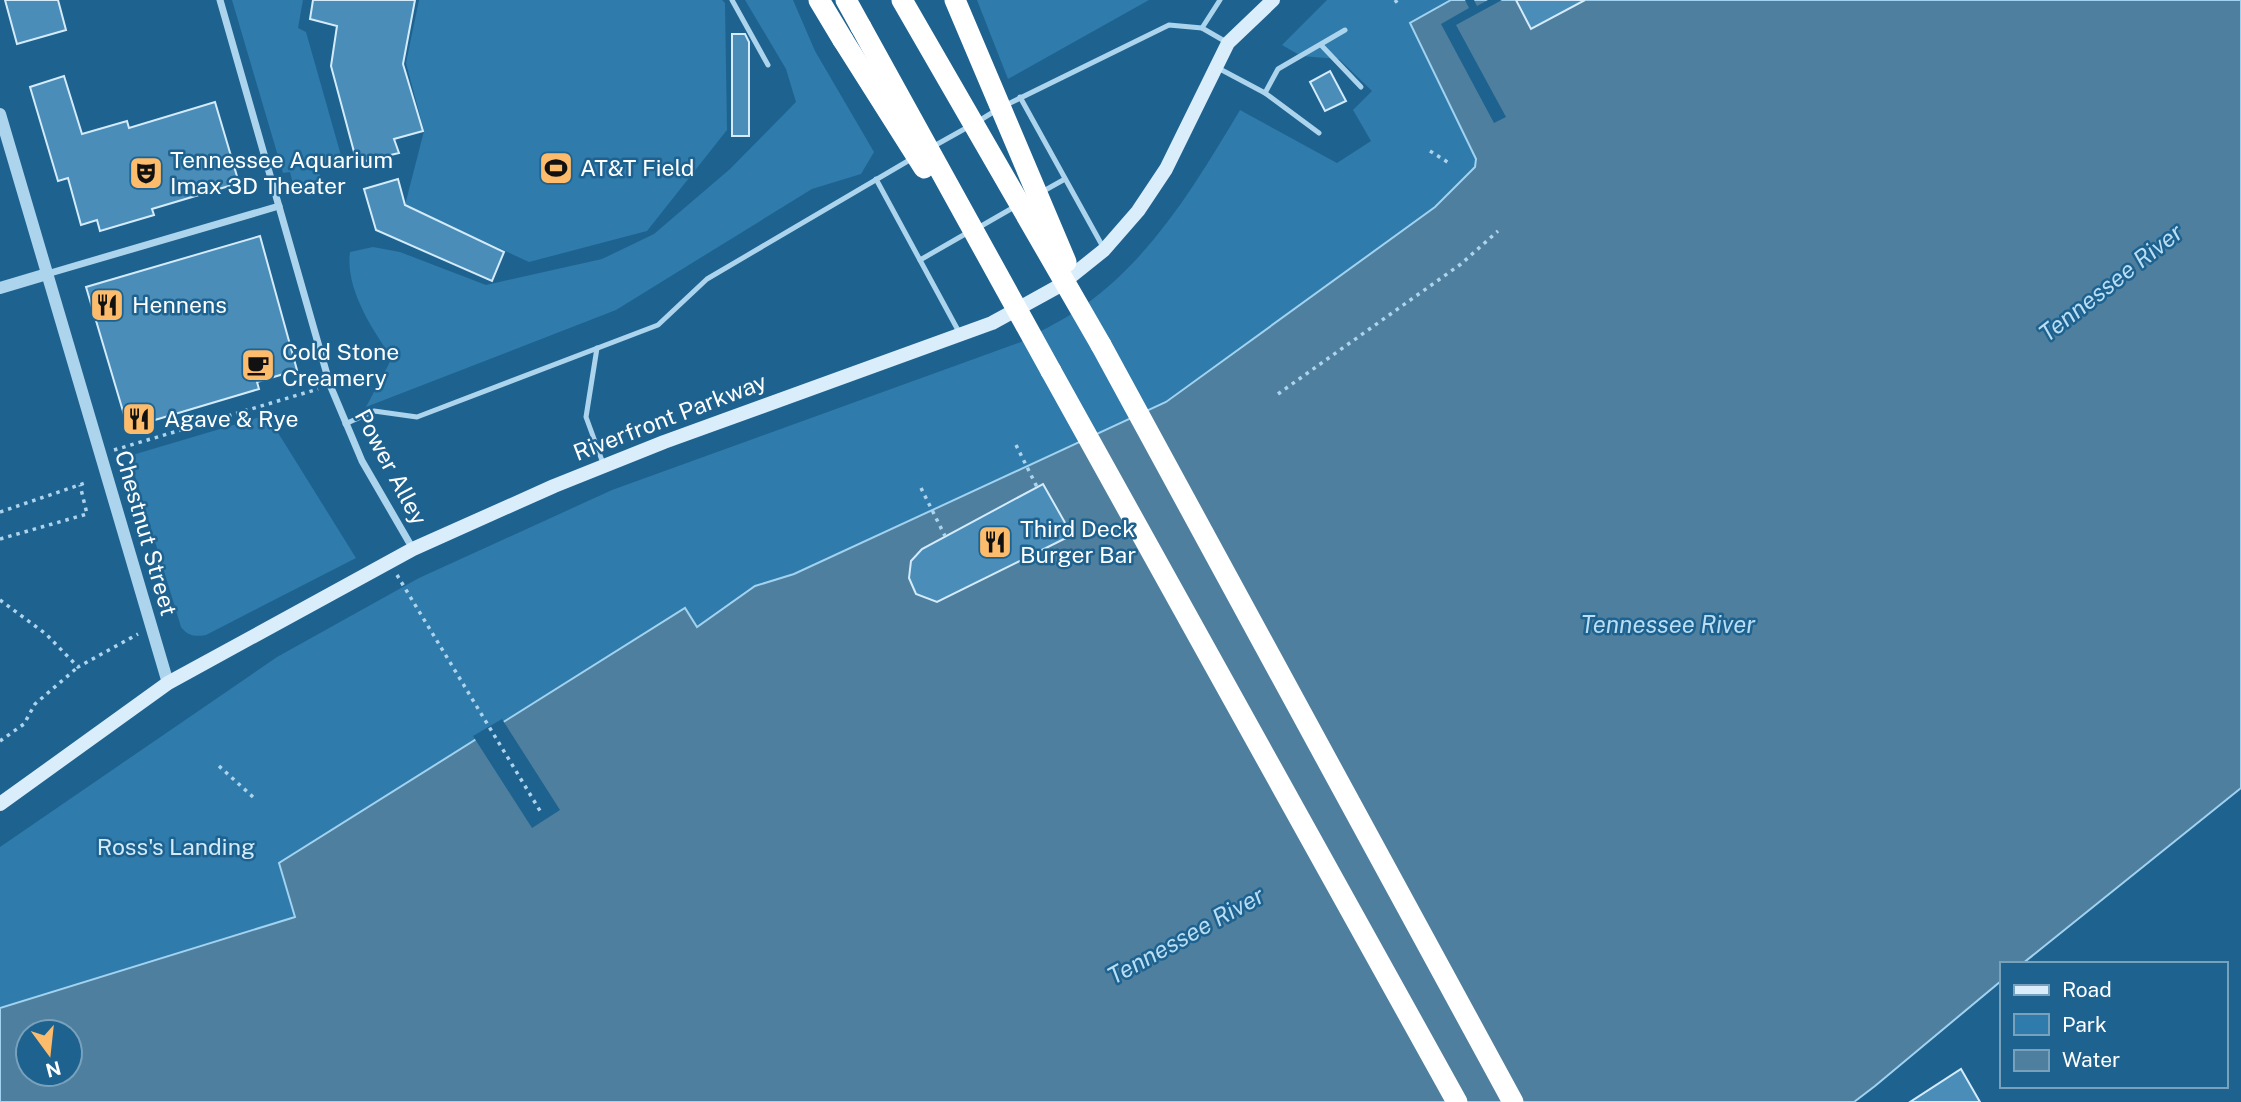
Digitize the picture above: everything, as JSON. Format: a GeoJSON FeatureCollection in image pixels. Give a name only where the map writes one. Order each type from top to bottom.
{"type":"FeatureCollection","features":[{"type":"Feature","properties":{"kind":"highway"},"geometry":{"type":"LineString","coordinates":[[819,0],[1051,371]]}},
{"type":"Feature","properties":{"kind":"highway"},"geometry":{"type":"LineString","coordinates":[[846,0],[1457,1102]]}},
{"type":"Feature","properties":{"kind":"highway"},"geometry":{"type":"LineString","coordinates":[[902,0],[1101,345],[1513,1102]]}},
{"type":"Feature","properties":{"kind":"highway"},"geometry":{"type":"LineString","coordinates":[[955,0],[1101,345]]}},
{"type":"Feature","properties":{"kind":"highway"},"geometry":{"type":"LineString","coordinates":[[1425,1045],[1450,1102]]}},
{"type":"Feature","properties":{"kind":"main road","name":"Riverfront Parkway"},"geometry":{"type":"LineString","coordinates":[[0,804],[168,683],[413,549],[604,466],[992,323],[1059,286],[1104,250],[1138,211],[1166,169],[1228,43],[1273,0]]}},
{"type":"Feature","properties":{"kind":"street","name":"Power Alley"},"geometry":{"type":"LineString","coordinates":[[220,0],[330,385],[345,424],[381,497],[413,549]]}},
{"type":"Feature","properties":{"kind":"street","name":"Chestnut Street"},"geometry":{"type":"LineString","coordinates":[[0,114],[168,683]]}},
{"type":"Feature","properties":{"kind":"street"},"geometry":{"type":"LineString","coordinates":[[0,288],[279,206]]}},
{"type":"Feature","properties":{"kind":"lane"},"geometry":{"type":"LineString","coordinates":[[732,0],[768,65]]}},
{"type":"Feature","properties":{"kind":"lane"},"geometry":{"type":"LineString","coordinates":[[1202,28],[1220,0]]}},
{"type":"Feature","properties":{"kind":"lane"},"geometry":{"type":"LineString","coordinates":[[345,424],[374,411],[417,417],[658,325],[707,279],[876,179],[1020,97],[1169,25],[1202,28],[1228,43]]}},
{"type":"Feature","properties":{"kind":"lane"},"geometry":{"type":"LineString","coordinates":[[1265,93],[1278,69],[1345,30]]}},
{"type":"Feature","properties":{"kind":"lane"},"geometry":{"type":"LineString","coordinates":[[1321,45],[1361,87]]}},
{"type":"Feature","properties":{"kind":"lane"},"geometry":{"type":"LineString","coordinates":[[1216,66],[1265,93],[1319,133]]}},
{"type":"Feature","properties":{"kind":"lane"},"geometry":{"type":"LineString","coordinates":[[1020,97],[1104,250]]}},
{"type":"Feature","properties":{"kind":"lane"},"geometry":{"type":"LineString","coordinates":[[876,179],[960,335]]}},
{"type":"Feature","properties":{"kind":"lane"},"geometry":{"type":"LineString","coordinates":[[920,260],[1065,179]]}},
{"type":"Feature","properties":{"kind":"lane"},"geometry":{"type":"LineString","coordinates":[[597,348],[586,417],[604,466]]}},
{"type":"Feature","properties":{"kind":"path"},"geometry":{"type":"LineString","coordinates":[[1430,151],[1449,163]]}},
{"type":"Feature","properties":{"kind":"path"},"geometry":{"type":"LineString","coordinates":[[1278,394],[1461,264],[1498,231]]}},
{"type":"Feature","properties":{"kind":"path"},"geometry":{"type":"LineString","coordinates":[[101,455],[330,385]]}},
{"type":"Feature","properties":{"kind":"path"},"geometry":{"type":"LineString","coordinates":[[1016,445],[1037,487]]}},
{"type":"Feature","properties":{"kind":"path"},"geometry":{"type":"LineString","coordinates":[[0,512],[82,484],[87,514],[0,539]]}},
{"type":"Feature","properties":{"kind":"path"},"geometry":{"type":"LineString","coordinates":[[921,488],[945,536]]}},
{"type":"Feature","properties":{"kind":"path"},"geometry":{"type":"LineString","coordinates":[[397,575],[542,814]]}},
{"type":"Feature","properties":{"kind":"path"},"geometry":{"type":"LineString","coordinates":[[0,600],[46,634],[78,667]]}},
{"type":"Feature","properties":{"kind":"path"},"geometry":{"type":"LineString","coordinates":[[0,741],[24,724],[35,704],[78,667],[127,638]]}},
{"type":"Feature","properties":{"kind":"path"},"geometry":{"type":"LineString","coordinates":[[219,766],[253,797]]}},
{"type":"Feature","properties":{"kind":"green space"},"geometry":{"type":"Polygon","coordinates":[[[232,0],[303,0],[298,28],[306,32],[342,159],[317,165],[322,184],[295,192],[290,172],[283,173],[232,0]]]}},
{"type":"Feature","properties":{"kind":"green space","name":"AT&T Field"},"geometry":{"type":"Polygon","coordinates":[[[419,0],[722,0],[725,3],[727,130],[647,231],[529,262],[405,205],[424,131],[406,63],[419,0]]]}},
{"type":"Feature","properties":{"kind":"green space"},"geometry":{"type":"Polygon","coordinates":[[[745,0],[793,0],[815,51],[874,152],[861,174],[812,189],[616,310],[366,407],[392,358],[356,294],[350,252],[373,247],[400,252],[486,285],[602,259],[654,234],[730,169],[796,102],[786,69],[745,0]]]}},
{"type":"Feature","properties":{"kind":"green space"},"geometry":{"type":"Polygon","coordinates":[[[977,0],[1149,0],[1008,79],[977,0]]]}},
{"type":"Feature","properties":{"kind":"green space","name":"Ross's Landing"},"geometry":{"type":"Polygon","coordinates":[[[1327,0],[1451,0],[1410,23],[1476,160],[1475,167],[1435,207],[1166,402],[794,574],[755,586],[697,627],[684,609],[279,862],[295,917],[0,1008],[0,847],[277,657],[419,578],[612,490],[1021,342],[1060,321],[1100,294],[1147,247],[1187,195],[1240,110],[1337,163],[1371,141],[1353,110],[1372,91],[1339,59],[1301,56],[1282,45],[1327,0]]]}},
{"type":"Feature","properties":{"kind":"green space"},"geometry":{"type":"Polygon","coordinates":[[[267,415],[356,558],[206,635],[192,635],[181,627],[129,456],[267,415]]]}},
{"type":"Feature","properties":{"kind":"water","name":"Tennessee River"},"geometry":{"type":"Polygon","coordinates":[[[1451,0],[2241,0],[2241,788],[2024,962],[2000,962],[2000,982],[1854,1102],[0,1102],[0,1008],[295,917],[279,863],[685,608],[697,627],[755,586],[794,574],[1166,402],[1435,207],[1475,167],[1476,159],[1410,23],[1451,0]]]}},
{"type":"Feature","properties":{"kind":"pier"},"geometry":{"type":"Polygon","coordinates":[[[1465,0],[1474,0],[1477,6],[1488,0],[1502,0],[1456,25],[1506,117],[1494,123],[1441,24],[1469,8],[1465,0]]]}},
{"type":"Feature","properties":{"kind":"pier"},"geometry":{"type":"Polygon","coordinates":[[[502,719],[560,810],[532,828],[473,736],[502,719]]]}},
{"type":"Feature","properties":{"kind":"building"},"geometry":{"type":"Polygon","coordinates":[[[5,0],[58,0],[66,30],[17,44],[5,0]]]}},
{"type":"Feature","properties":{"kind":"building"},"geometry":{"type":"Polygon","coordinates":[[[313,0],[415,0],[403,64],[423,131],[394,139],[399,153],[357,163],[331,66],[337,26],[310,19],[313,0]]]}},
{"type":"Feature","properties":{"kind":"building"},"geometry":{"type":"Polygon","coordinates":[[[1516,0],[1585,0],[1531,29],[1516,0]]]}},
{"type":"Feature","properties":{"kind":"building"},"geometry":{"type":"Polygon","coordinates":[[[732,34],[745,34],[749,42],[749,136],[732,136],[732,34]]]}},
{"type":"Feature","properties":{"kind":"building"},"geometry":{"type":"Polygon","coordinates":[[[1330,71],[1346,101],[1325,111],[1310,82],[1330,71]]]}},
{"type":"Feature","properties":{"kind":"building"},"geometry":{"type":"Polygon","coordinates":[[[64,76],[82,134],[127,121],[129,128],[215,102],[239,183],[152,209],[154,215],[100,231],[97,220],[81,225],[68,178],[58,181],[30,87],[64,76]]]}},
{"type":"Feature","properties":{"kind":"building"},"geometry":{"type":"Polygon","coordinates":[[[398,179],[405,205],[504,252],[492,281],[376,230],[364,189],[398,179]]]}},
{"type":"Feature","properties":{"kind":"building"},"geometry":{"type":"Polygon","coordinates":[[[260,236],[297,370],[257,382],[259,389],[128,428],[86,287],[260,236]]]}},
{"type":"Feature","properties":{"kind":"building","name":"Third Deck Burger Bar"},"geometry":{"type":"Polygon","coordinates":[[[1043,484],[1072,535],[937,602],[916,594],[909,578],[911,561],[922,549],[1043,484]]]}},
{"type":"Feature","properties":{"kind":"building"},"geometry":{"type":"Polygon","coordinates":[[[1961,1069],[1980,1102],[1910,1102],[1961,1069]]]}},
{"type":"Feature","properties":{"kind":"place","name":"AT&T Field"},"geometry":{"type":"Point","coordinates":[556,168]}},
{"type":"Feature","properties":{"kind":"place","name":"Tennessee Aquarium Imax 3D Theater"},"geometry":{"type":"Point","coordinates":[146,173]}},
{"type":"Feature","properties":{"kind":"place","name":"Hennens"},"geometry":{"type":"Point","coordinates":[107,305]}},
{"type":"Feature","properties":{"kind":"place","name":"Cold Stone Creamery"},"geometry":{"type":"Point","coordinates":[258,365]}},
{"type":"Feature","properties":{"kind":"place","name":"Agave & Rye"},"geometry":{"type":"Point","coordinates":[139,419]}},
{"type":"Feature","properties":{"kind":"place","name":"Third Deck Burger Bar"},"geometry":{"type":"Point","coordinates":[995,542]}}]}
